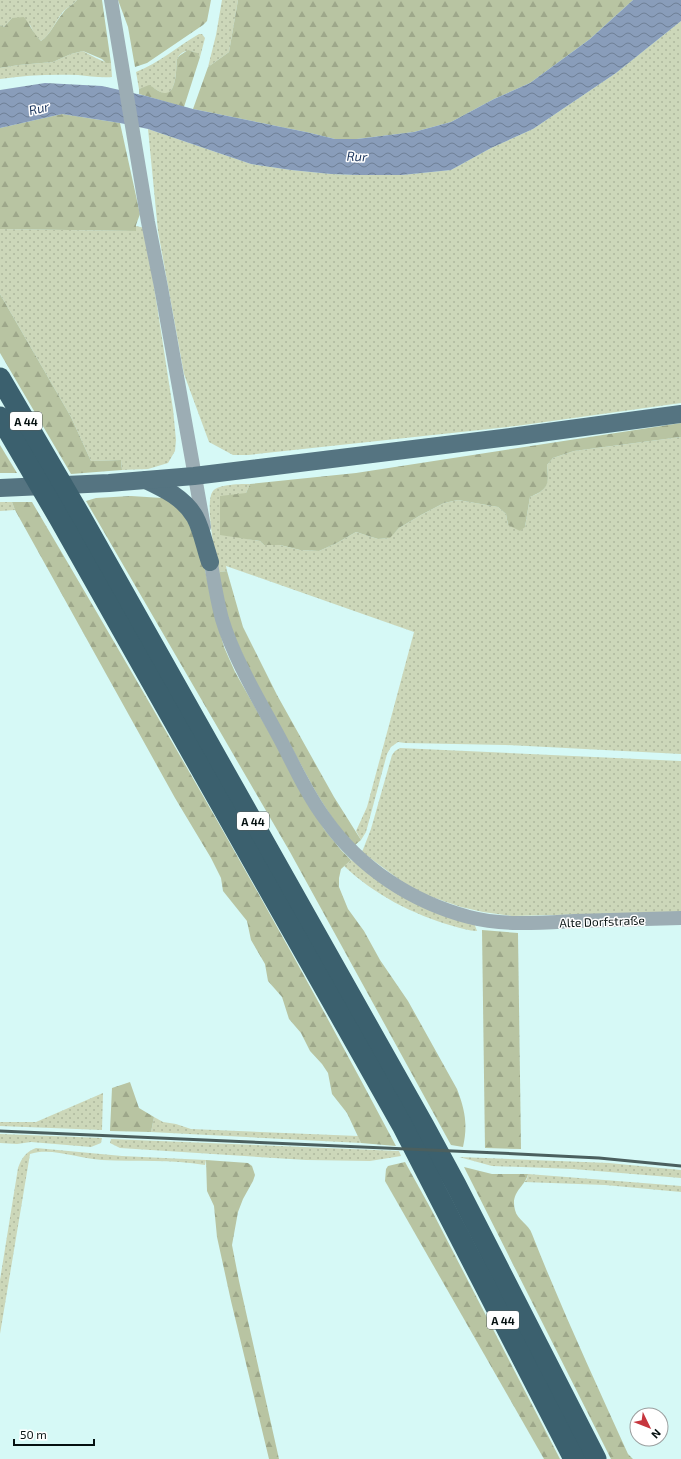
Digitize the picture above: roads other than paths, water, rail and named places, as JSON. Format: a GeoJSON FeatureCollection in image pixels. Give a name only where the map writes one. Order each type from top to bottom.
{"type":"FeatureCollection","features":[{"type":"Feature","properties":{"kind":"highway","name":"A 44"},"geometry":{"type":"LineString","coordinates":[[0,378],[51,464],[424,1126],[456,1185],[596,1459]]}},
{"type":"Feature","properties":{"kind":"highway","name":"A 44"},"geometry":{"type":"LineString","coordinates":[[0,417],[59,518],[402,1126],[574,1459]]}},
{"type":"Feature","properties":{"kind":"main road"},"geometry":{"type":"LineString","coordinates":[[0,488],[109,483],[194,476],[518,436],[681,414]]}},
{"type":"Feature","properties":{"kind":"main road"},"geometry":{"type":"LineString","coordinates":[[146,480],[180,499],[188,507],[196,519],[210,562]]}},
{"type":"Feature","properties":{"kind":"street","name":"Alte Dorfstraße"},"geometry":{"type":"LineString","coordinates":[[111,0],[145,203],[194,476],[210,562],[223,620],[231,643],[254,690],[309,792],[326,820],[360,859],[384,877],[407,892],[430,903],[469,917],[523,924],[681,918]]}},
{"type":"Feature","properties":{"kind":"water","name":"Rur"},"geometry":{"type":"Polygon","coordinates":[[[633,0],[681,0],[681,21],[616,73],[533,129],[491,148],[451,170],[402,175],[357,175],[291,170],[251,164],[148,129],[62,114],[0,128],[0,90],[45,83],[102,86],[193,109],[335,139],[357,139],[414,132],[451,122],[494,99],[530,83],[590,39],[633,0]]]}},
{"type":"Feature","properties":{"kind":"railway"},"geometry":{"type":"LineString","coordinates":[[0,1131],[599,1158],[681,1166]]}}]}
